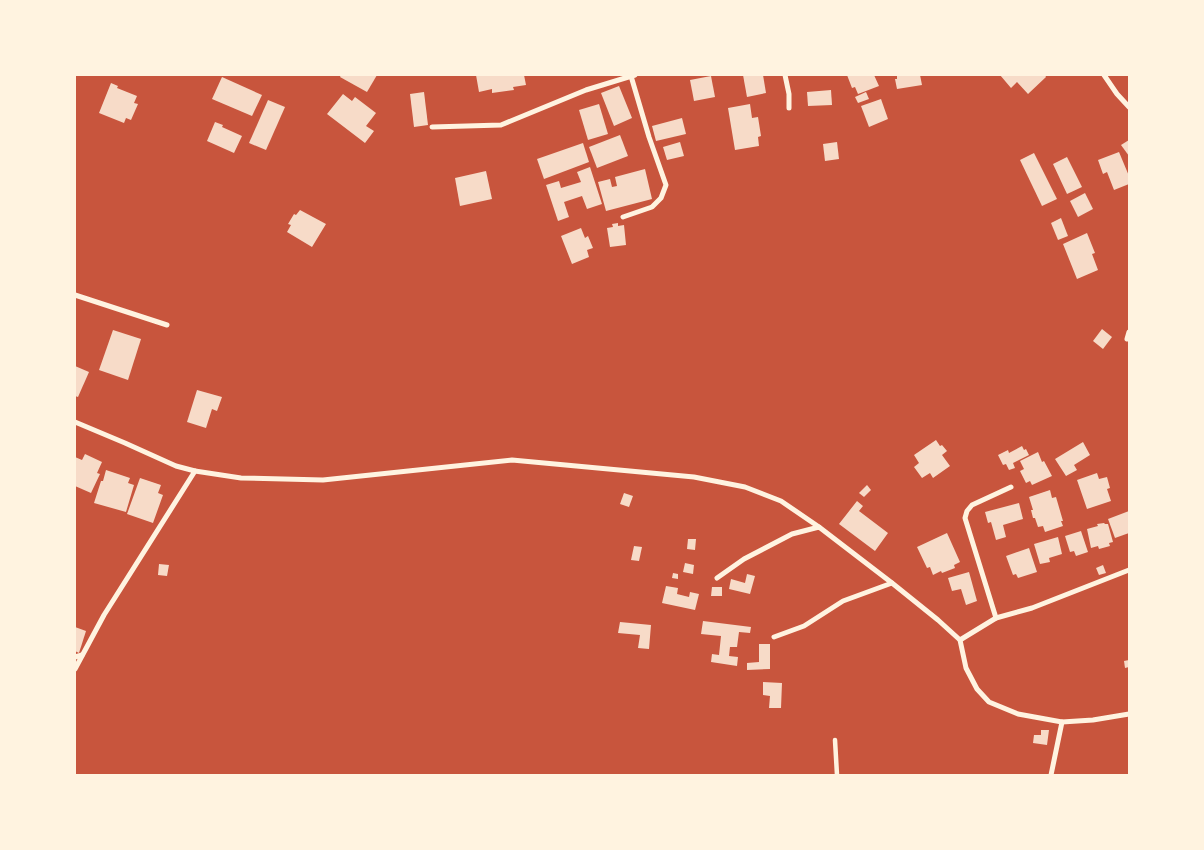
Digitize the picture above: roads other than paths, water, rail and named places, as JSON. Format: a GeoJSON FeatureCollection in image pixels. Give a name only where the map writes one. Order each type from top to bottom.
{"type":"FeatureCollection","features":[{"type":"Feature","properties":{"kind":"street"},"geometry":{"type":"LineString","coordinates":[[785,75],[789,94],[789,108]]}},
{"type":"Feature","properties":{"kind":"street"},"geometry":{"type":"LineString","coordinates":[[1104,75],[1129,107]]}},
{"type":"Feature","properties":{"kind":"street"},"geometry":{"type":"LineString","coordinates":[[432,127],[502,125],[586,90],[633,76],[650,138],[666,185],[661,198],[652,207],[624,217]]}},
{"type":"Feature","properties":{"kind":"street"},"geometry":{"type":"LineString","coordinates":[[75,296],[167,325]]}},
{"type":"Feature","properties":{"kind":"street"},"geometry":{"type":"LineString","coordinates":[[1127,339],[1129,332]]}},
{"type":"Feature","properties":{"kind":"street"},"geometry":{"type":"LineString","coordinates":[[75,422],[176,466],[195,472],[241,478],[323,480],[512,460],[694,477],[745,487],[781,501],[819,527],[938,620],[960,640],[966,668],[977,689],[990,702],[1018,714],[1062,722],[1093,720],[1129,714]]}},
{"type":"Feature","properties":{"kind":"street"},"geometry":{"type":"LineString","coordinates":[[75,669],[104,615],[195,472]]}},
{"type":"Feature","properties":{"kind":"street"},"geometry":{"type":"LineString","coordinates":[[996,618],[965,518],[966,511],[972,505],[1011,487]]}},
{"type":"Feature","properties":{"kind":"street"},"geometry":{"type":"LineString","coordinates":[[717,578],[744,559],[792,534],[819,527]]}},
{"type":"Feature","properties":{"kind":"street"},"geometry":{"type":"LineString","coordinates":[[960,640],[996,618],[1032,608],[1129,570]]}},
{"type":"Feature","properties":{"kind":"street"},"geometry":{"type":"LineString","coordinates":[[774,637],[804,626],[842,600],[892,583]]}},
{"type":"Feature","properties":{"kind":"street"},"geometry":{"type":"LineString","coordinates":[[75,657],[82,655]]}},
{"type":"Feature","properties":{"kind":"street"},"geometry":{"type":"LineString","coordinates":[[1051,775],[1062,722]]}},
{"type":"Feature","properties":{"kind":"street"},"geometry":{"type":"LineString","coordinates":[[835,740],[837,775]]}}]}
